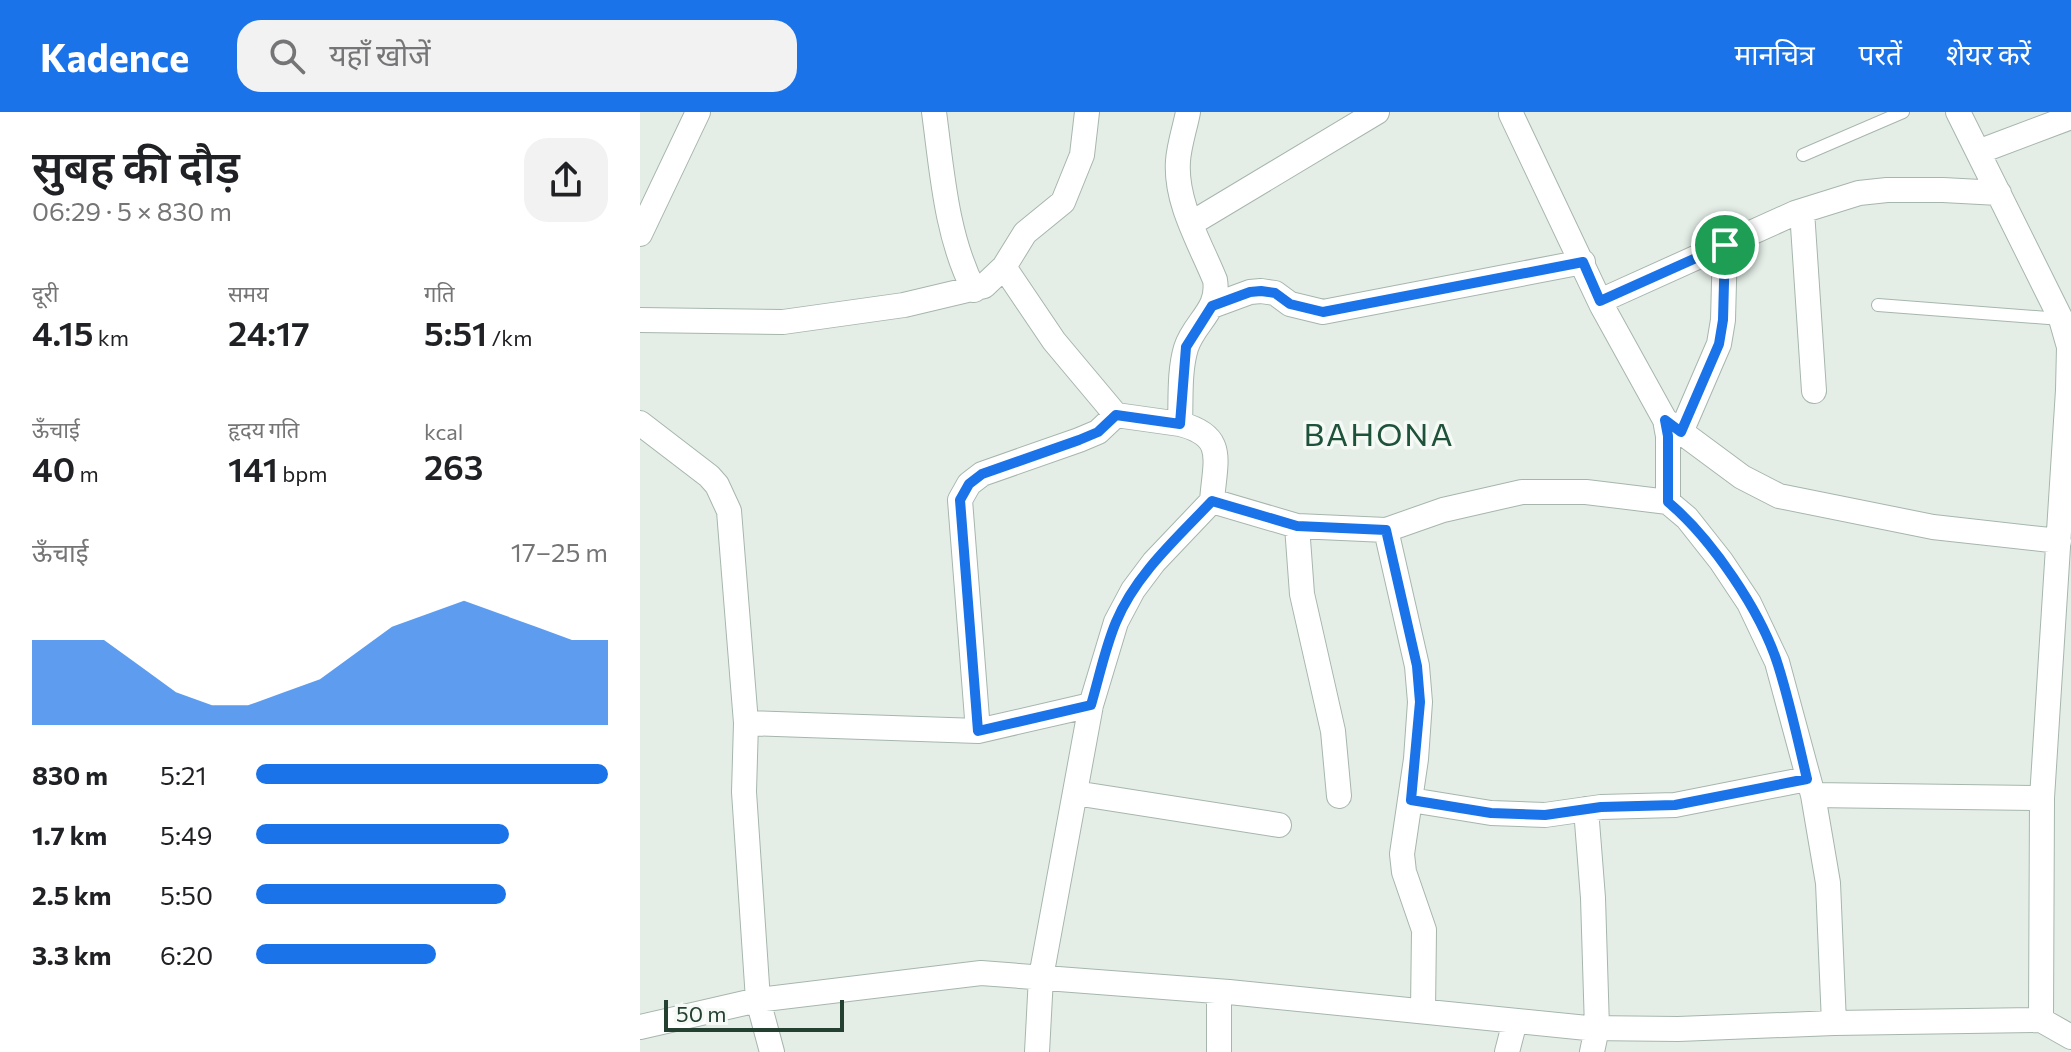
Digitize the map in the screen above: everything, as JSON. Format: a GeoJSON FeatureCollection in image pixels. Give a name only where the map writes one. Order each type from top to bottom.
{"type":"FeatureCollection","features":[{"type":"Feature","properties":{"kind":"street"},"geometry":{"type":"LineString","coordinates":[[640,234],[698,112]]}},
{"type":"Feature","properties":{"kind":"street"},"geometry":{"type":"LineString","coordinates":[[934,112],[951,228],[962,268],[974,290]]}},
{"type":"Feature","properties":{"kind":"street"},"geometry":{"type":"LineString","coordinates":[[640,320],[783,322],[904,305],[984,286],[1004,267],[1025,233],[1055,211],[1072,185],[1082,155],[1087,112]]}},
{"type":"Feature","properties":{"kind":"street"},"geometry":{"type":"LineString","coordinates":[[1180,424],[1186,347],[1212,306],[1217,291],[1179,179],[1178,160],[1188,112]]}},
{"type":"Feature","properties":{"kind":"street"},"geometry":{"type":"LineString","coordinates":[[1192,223],[1377,112]]}},
{"type":"Feature","properties":{"kind":"street"},"geometry":{"type":"LineString","coordinates":[[1958,112],[2061,319],[2069,347],[2042,798],[2041,1020]]}},
{"type":"Feature","properties":{"kind":"street"},"geometry":{"type":"LineString","coordinates":[[1512,113],[1600,301],[1673,426],[1742,477],[1779,496],[1933,527],[2059,541]]}},
{"type":"Feature","properties":{"kind":"street"},"geometry":{"type":"LineString","coordinates":[[1978,152],[2071,117]]}},
{"type":"Feature","properties":{"kind":"street"},"geometry":{"type":"LineString","coordinates":[[1600,301],[1802,211],[1859,193],[1887,190],[1999,193]]}},
{"type":"Feature","properties":{"kind":"street"},"geometry":{"type":"LineString","coordinates":[[1802,211],[1814,391]]}},
{"type":"Feature","properties":{"kind":"street"},"geometry":{"type":"LineString","coordinates":[[1668,502],[1668,447],[1673,426],[1719,344],[1723,320],[1725,245]]}},
{"type":"Feature","properties":{"kind":"street"},"geometry":{"type":"LineString","coordinates":[[1212,306],[1261,291],[1275,293],[1290,304],[1323,312],[1583,262]]}},
{"type":"Feature","properties":{"kind":"street"},"geometry":{"type":"LineString","coordinates":[[1004,267],[1054,341],[1116,415],[1198,429],[1209,436],[1214,446],[1212,501],[1154,562],[1133,590],[1116,622],[1091,705],[1041,977],[1037,1052]]}},
{"type":"Feature","properties":{"kind":"street"},"geometry":{"type":"LineString","coordinates":[[978,731],[960,500],[969,484],[982,474],[1098,432],[1116,415]]}},
{"type":"Feature","properties":{"kind":"street"},"geometry":{"type":"LineString","coordinates":[[640,423],[709,476],[717,485],[729,511],[746,723],[744,792],[758,1000],[772,1052]]}},
{"type":"Feature","properties":{"kind":"street"},"geometry":{"type":"LineString","coordinates":[[1212,501],[1297,526],[1386,530],[1443,510],[1522,492],[1586,492],[1668,502],[1687,518],[1721,561],[1749,603],[1777,662],[1810,787],[1828,883],[1834,1023]]}},
{"type":"Feature","properties":{"kind":"street"},"geometry":{"type":"LineString","coordinates":[[1297,526],[1302,594],[1333,731],[1339,796]]}},
{"type":"Feature","properties":{"kind":"street"},"geometry":{"type":"LineString","coordinates":[[1386,530],[1417,666],[1420,702],[1411,800],[1402,854],[1404,872],[1424,930],[1423,1011]]}},
{"type":"Feature","properties":{"kind":"street"},"geometry":{"type":"LineString","coordinates":[[746,723],[978,731],[1091,705]]}},
{"type":"Feature","properties":{"kind":"street"},"geometry":{"type":"LineString","coordinates":[[1411,800],[1491,813],[1545,815],[1586,809],[1675,805],[1810,787],[2042,798]]}},
{"type":"Feature","properties":{"kind":"street"},"geometry":{"type":"LineString","coordinates":[[1075,793],[1279,825]]}},
{"type":"Feature","properties":{"kind":"street"},"geometry":{"type":"LineString","coordinates":[[1586,809],[1593,898],[1594,1040]]}},
{"type":"Feature","properties":{"kind":"street"},"geometry":{"type":"LineString","coordinates":[[640,1027],[758,1000],[981,973],[1515,1021],[1594,1040],[1682,1040],[1834,1023],[2041,1020],[2071,1037]]}},
{"type":"Feature","properties":{"kind":"street"},"geometry":{"type":"LineString","coordinates":[[1219,992],[1219,1052]]}},
{"type":"Feature","properties":{"kind":"street"},"geometry":{"type":"LineString","coordinates":[[1507,1052],[1515,1021]]}},
{"type":"Feature","properties":{"kind":"lane"},"geometry":{"type":"LineString","coordinates":[[1803,155],[1903,112]]}},
{"type":"Feature","properties":{"kind":"lane"},"geometry":{"type":"LineString","coordinates":[[1878,305],[2061,319]]}},
{"type":"Feature","properties":{"kind":"district","name":"BAHONA"},"geometry":{"type":"Point","coordinates":[1379,433]}},
{"type":"Feature","properties":{"kind":"route"},"geometry":{"type":"LineString","coordinates":[[1725,245],[1723,320],[1719,344],[1681,432],[1665,420],[1669,457],[1668,502],[1687,518],[1749,603],[1777,662],[1807,779],[1675,805],[1601,807],[1545,815],[1491,813],[1411,800],[1420,702],[1417,666],[1386,530],[1297,526],[1212,501],[1154,562],[1133,590],[1116,622],[1091,705],[978,731],[960,500],[969,484],[982,474],[1098,432],[1116,415],[1180,424],[1186,347],[1212,306],[1261,291],[1275,293],[1290,304],[1307,310],[1323,312],[1583,262],[1600,301],[1725,245]]}}]}
